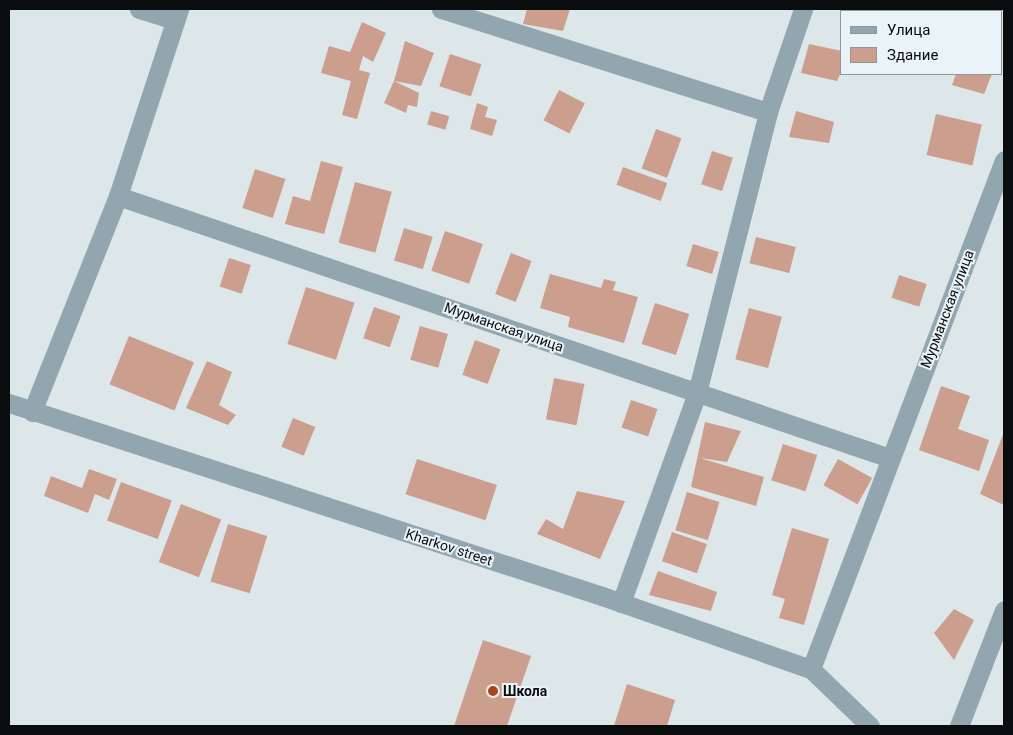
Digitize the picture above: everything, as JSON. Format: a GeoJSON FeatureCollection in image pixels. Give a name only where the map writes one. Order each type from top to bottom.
{"type":"FeatureCollection","features":[{"type":"Feature","properties":{"kind":"street"},"geometry":{"type":"LineString","coordinates":[[32,412],[118,196],[177,14],[139,9]]}},
{"type":"Feature","properties":{"kind":"street"},"geometry":{"type":"LineString","coordinates":[[441,9],[768,112]]}},
{"type":"Feature","properties":{"kind":"street"},"geometry":{"type":"LineString","coordinates":[[621,603],[697,393],[768,112],[803,9]]}},
{"type":"Feature","properties":{"kind":"street","name":"Мурманская улица"},"geometry":{"type":"LineString","coordinates":[[811,669],[1004,160]]}},
{"type":"Feature","properties":{"kind":"street","name":"Мурманская улица"},"geometry":{"type":"LineString","coordinates":[[118,196],[890,458]]}},
{"type":"Feature","properties":{"kind":"street","name":"Kharkov street"},"geometry":{"type":"LineString","coordinates":[[9,403],[621,603],[811,669],[870,726]]}},
{"type":"Feature","properties":{"kind":"street"},"geometry":{"type":"LineString","coordinates":[[959,726],[1004,610]]}},
{"type":"Feature","properties":{"kind":"building"},"geometry":{"type":"Polygon","coordinates":[[[527,9],[570,9],[563,31],[523,24],[527,9]]]}},
{"type":"Feature","properties":{"kind":"building"},"geometry":{"type":"Polygon","coordinates":[[[362,22],[386,33],[373,62],[363,56],[359,70],[370,73],[357,119],[342,115],[351,81],[321,73],[329,46],[350,52],[362,22]]]}},
{"type":"Feature","properties":{"kind":"building"},"geometry":{"type":"Polygon","coordinates":[[[405,41],[434,53],[421,86],[394,81],[405,41]]]}},
{"type":"Feature","properties":{"kind":"building"},"geometry":{"type":"Polygon","coordinates":[[[809,44],[840,51],[840,74],[837,81],[801,73],[809,44]]]}},
{"type":"Feature","properties":{"kind":"building"},"geometry":{"type":"Polygon","coordinates":[[[450,54],[481,64],[471,97],[439,86],[450,54]]]}},
{"type":"Feature","properties":{"kind":"building"},"geometry":{"type":"Polygon","coordinates":[[[956,75],[992,75],[984,94],[952,85],[956,75]]]}},
{"type":"Feature","properties":{"kind":"building"},"geometry":{"type":"Polygon","coordinates":[[[394,81],[419,93],[417,107],[408,105],[406,113],[384,103],[394,81]]]}},
{"type":"Feature","properties":{"kind":"building"},"geometry":{"type":"Polygon","coordinates":[[[559,90],[585,103],[569,133],[544,120],[559,90]]]}},
{"type":"Feature","properties":{"kind":"building"},"geometry":{"type":"Polygon","coordinates":[[[477,103],[488,107],[485,117],[497,120],[492,136],[470,129],[477,103]]]}},
{"type":"Feature","properties":{"kind":"building"},"geometry":{"type":"Polygon","coordinates":[[[431,111],[449,116],[445,130],[427,124],[431,111]]]}},
{"type":"Feature","properties":{"kind":"building"},"geometry":{"type":"Polygon","coordinates":[[[796,111],[834,122],[829,143],[789,137],[796,111]]]}},
{"type":"Feature","properties":{"kind":"building"},"geometry":{"type":"Polygon","coordinates":[[[936,114],[982,125],[972,165],[927,155],[936,114]]]}},
{"type":"Feature","properties":{"kind":"building"},"geometry":{"type":"Polygon","coordinates":[[[656,129],[681,138],[667,178],[642,168],[656,129]]]}},
{"type":"Feature","properties":{"kind":"building"},"geometry":{"type":"Polygon","coordinates":[[[712,151],[733,158],[722,191],[701,184],[712,151]]]}},
{"type":"Feature","properties":{"kind":"building"},"geometry":{"type":"Polygon","coordinates":[[[321,161],[343,167],[324,234],[285,224],[293,196],[310,201],[321,161]]]}},
{"type":"Feature","properties":{"kind":"building"},"geometry":{"type":"Polygon","coordinates":[[[623,167],[667,183],[661,201],[617,185],[623,167]]]}},
{"type":"Feature","properties":{"kind":"building"},"geometry":{"type":"Polygon","coordinates":[[[255,169],[285,179],[273,218],[242,208],[255,169]]]}},
{"type":"Feature","properties":{"kind":"building"},"geometry":{"type":"Polygon","coordinates":[[[355,182],[392,192],[375,253],[339,243],[355,182]]]}},
{"type":"Feature","properties":{"kind":"building"},"geometry":{"type":"Polygon","coordinates":[[[404,228],[433,237],[423,269],[394,261],[404,228]]]}},
{"type":"Feature","properties":{"kind":"building"},"geometry":{"type":"Polygon","coordinates":[[[445,231],[483,244],[469,284],[431,271],[445,231]]]}},
{"type":"Feature","properties":{"kind":"building"},"geometry":{"type":"Polygon","coordinates":[[[756,237],[796,247],[789,273],[749,263],[756,237]]]}},
{"type":"Feature","properties":{"kind":"building"},"geometry":{"type":"Polygon","coordinates":[[[693,244],[719,252],[712,274],[686,266],[693,244]]]}},
{"type":"Feature","properties":{"kind":"building"},"geometry":{"type":"Polygon","coordinates":[[[511,253],[532,261],[516,302],[495,294],[511,253]]]}},
{"type":"Feature","properties":{"kind":"building"},"geometry":{"type":"Polygon","coordinates":[[[229,258],[251,265],[242,294],[220,287],[229,258]]]}},
{"type":"Feature","properties":{"kind":"building"},"geometry":{"type":"Polygon","coordinates":[[[550,274],[601,288],[604,279],[616,282],[613,290],[638,297],[624,343],[568,327],[570,317],[540,308],[550,274]]]}},
{"type":"Feature","properties":{"kind":"building"},"geometry":{"type":"Polygon","coordinates":[[[899,275],[927,284],[919,307],[892,298],[899,275]]]}},
{"type":"Feature","properties":{"kind":"building"},"geometry":{"type":"Polygon","coordinates":[[[306,287],[355,303],[336,360],[287,344],[306,287]]]}},
{"type":"Feature","properties":{"kind":"building"},"geometry":{"type":"Polygon","coordinates":[[[655,303],[689,314],[676,355],[642,344],[655,303]]]}},
{"type":"Feature","properties":{"kind":"building"},"geometry":{"type":"Polygon","coordinates":[[[374,307],[400,316],[390,347],[363,338],[374,307]]]}},
{"type":"Feature","properties":{"kind":"building"},"geometry":{"type":"Polygon","coordinates":[[[749,308],[782,317],[768,368],[735,359],[749,308]]]}},
{"type":"Feature","properties":{"kind":"building"},"geometry":{"type":"Polygon","coordinates":[[[420,326],[448,334],[438,368],[410,360],[420,326]]]}},
{"type":"Feature","properties":{"kind":"building"},"geometry":{"type":"Polygon","coordinates":[[[129,336],[194,362],[174,410],[110,384],[129,336]]]}},
{"type":"Feature","properties":{"kind":"building"},"geometry":{"type":"Polygon","coordinates":[[[475,340],[500,349],[488,384],[462,375],[475,340]]]}},
{"type":"Feature","properties":{"kind":"building"},"geometry":{"type":"Polygon","coordinates":[[[207,361],[232,372],[219,405],[236,415],[228,425],[186,408],[207,361]]]}},
{"type":"Feature","properties":{"kind":"building"},"geometry":{"type":"Polygon","coordinates":[[[554,378],[584,384],[576,425],[546,419],[554,378]]]}},
{"type":"Feature","properties":{"kind":"building"},"geometry":{"type":"Polygon","coordinates":[[[941,386],[970,396],[958,429],[989,440],[979,471],[919,450],[941,386]]]}},
{"type":"Feature","properties":{"kind":"building"},"geometry":{"type":"Polygon","coordinates":[[[631,400],[657,409],[648,437],[622,427],[631,400]]]}},
{"type":"Feature","properties":{"kind":"building"},"geometry":{"type":"Polygon","coordinates":[[[293,418],[315,427],[304,456],[281,447],[293,418]]]}},
{"type":"Feature","properties":{"kind":"building"},"geometry":{"type":"Polygon","coordinates":[[[705,422],[741,431],[727,462],[700,458],[764,477],[756,506],[691,487],[705,422]]]}},
{"type":"Feature","properties":{"kind":"building"},"geometry":{"type":"Polygon","coordinates":[[[1004,432],[1004,505],[980,494],[1004,432]]]}},
{"type":"Feature","properties":{"kind":"building"},"geometry":{"type":"Polygon","coordinates":[[[783,444],[817,455],[805,491],[771,480],[783,444]]]}},
{"type":"Feature","properties":{"kind":"building"},"geometry":{"type":"Polygon","coordinates":[[[417,459],[497,485],[485,520],[406,494],[417,459]]]}},
{"type":"Feature","properties":{"kind":"building"},"geometry":{"type":"Polygon","coordinates":[[[838,459],[872,478],[858,504],[823,485],[838,459]]]}},
{"type":"Feature","properties":{"kind":"building"},"geometry":{"type":"Polygon","coordinates":[[[89,469],[117,479],[109,500],[95,494],[88,513],[44,496],[51,476],[82,488],[89,469]]]}},
{"type":"Feature","properties":{"kind":"building"},"geometry":{"type":"Polygon","coordinates":[[[121,482],[172,500],[158,539],[107,521],[121,482]]]}},
{"type":"Feature","properties":{"kind":"building"},"geometry":{"type":"Polygon","coordinates":[[[577,491],[625,501],[600,559],[537,534],[546,519],[563,529],[577,491]]]}},
{"type":"Feature","properties":{"kind":"building"},"geometry":{"type":"Polygon","coordinates":[[[687,492],[720,502],[708,540],[675,530],[687,492]]]}},
{"type":"Feature","properties":{"kind":"building"},"geometry":{"type":"Polygon","coordinates":[[[181,504],[221,519],[199,577],[159,562],[181,504]]]}},
{"type":"Feature","properties":{"kind":"building"},"geometry":{"type":"Polygon","coordinates":[[[228,524],[267,536],[250,593],[210,581],[228,524]]]}},
{"type":"Feature","properties":{"kind":"building"},"geometry":{"type":"Polygon","coordinates":[[[792,528],[829,539],[804,625],[779,618],[785,599],[772,595],[792,528]]]}},
{"type":"Feature","properties":{"kind":"building"},"geometry":{"type":"Polygon","coordinates":[[[672,532],[707,544],[697,573],[662,561],[672,532]]]}},
{"type":"Feature","properties":{"kind":"building"},"geometry":{"type":"Polygon","coordinates":[[[658,571],[717,592],[711,611],[649,595],[658,571]]]}},
{"type":"Feature","properties":{"kind":"building"},"geometry":{"type":"Polygon","coordinates":[[[954,609],[974,620],[954,660],[934,633],[954,609]]]}},
{"type":"Feature","properties":{"kind":"building","name":"Школа"},"geometry":{"type":"Polygon","coordinates":[[[483,640],[531,656],[507,726],[454,726],[483,640]]]}},
{"type":"Feature","properties":{"kind":"building"},"geometry":{"type":"Polygon","coordinates":[[[627,684],[675,700],[667,726],[614,726],[627,684]]]}},
{"type":"Feature","properties":{"kind":"place","name":"Школа"},"geometry":{"type":"Point","coordinates":[493,691]}}]}
